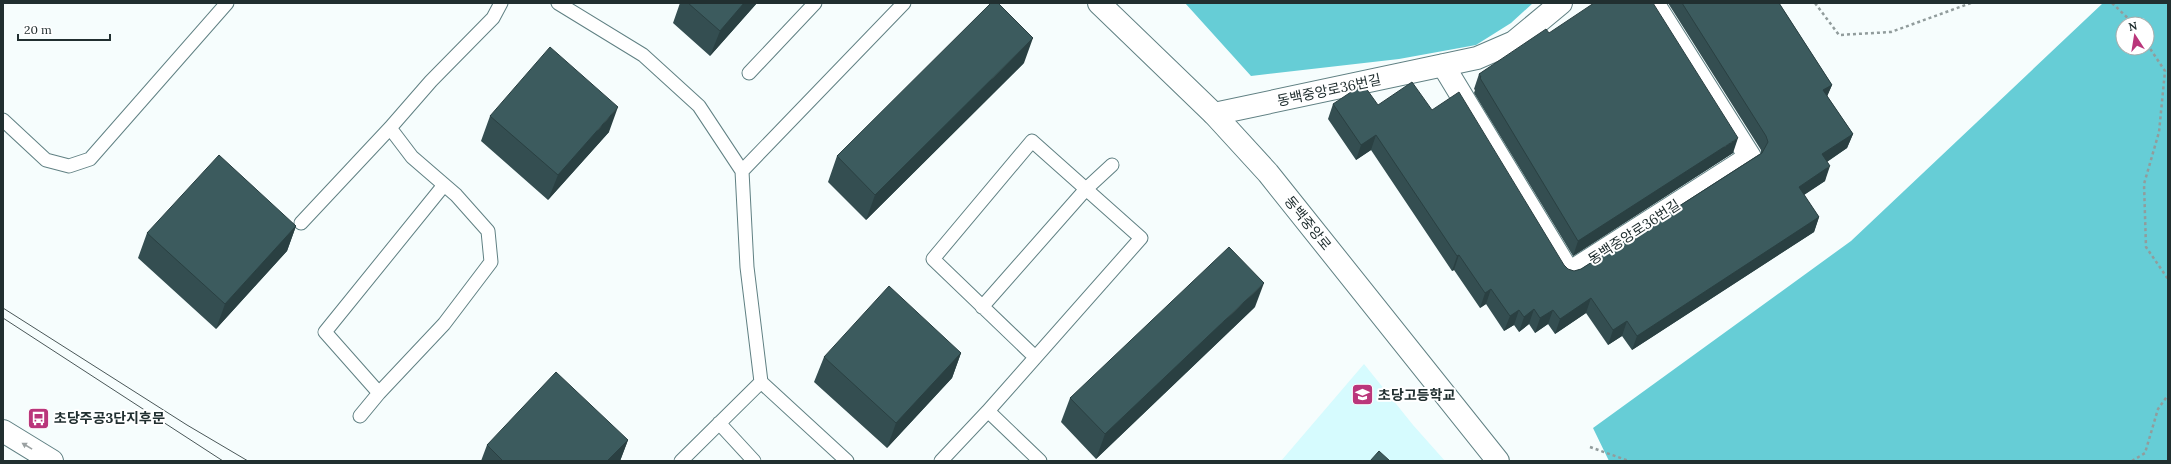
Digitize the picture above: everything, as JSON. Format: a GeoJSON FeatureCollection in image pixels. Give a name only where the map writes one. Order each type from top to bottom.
{"type":"FeatureCollection","features":[{"type":"Feature","properties":{"kind":"street","name":"동백중앙로"},"geometry":{"type":"LineString","coordinates":[[1099,3],[1214,114],[1268,173],[1498,461]]}},
{"type":"Feature","properties":{"kind":"street","name":"동백중앙로36번길"},"geometry":{"type":"LineString","coordinates":[[1214,114],[1478,58],[1514,42],[1562,3]]}},
{"type":"Feature","properties":{"kind":"street","name":"동백중앙로36번길"},"geometry":{"type":"LineString","coordinates":[[1444,65],[1569,273],[1750,157],[1653,3]]}},
{"type":"Feature","properties":{"kind":"street"},"geometry":{"type":"LineString","coordinates":[[3,431],[52,461]]}},
{"type":"Feature","properties":{"kind":"lane"},"geometry":{"type":"LineString","coordinates":[[3,120],[46,160],[69,166],[90,159],[227,3]]}},
{"type":"Feature","properties":{"kind":"lane"},"geometry":{"type":"LineString","coordinates":[[301,223],[390,128],[430,81],[493,18],[501,3]]}},
{"type":"Feature","properties":{"kind":"lane"},"geometry":{"type":"LineString","coordinates":[[558,3],[643,55],[694,101],[699,106],[742,171],[748,267],[761,382],[848,461]]}},
{"type":"Feature","properties":{"kind":"lane"},"geometry":{"type":"LineString","coordinates":[[749,74],[815,3]]}},
{"type":"Feature","properties":{"kind":"lane"},"geometry":{"type":"LineString","coordinates":[[742,171],[904,3]]}},
{"type":"Feature","properties":{"kind":"lane"},"geometry":{"type":"LineString","coordinates":[[360,416],[379,393],[444,324],[491,262],[488,231],[444,185],[412,156],[390,128]]}},
{"type":"Feature","properties":{"kind":"lane"},"geometry":{"type":"LineString","coordinates":[[941,461],[988,411],[1035,358],[1141,238],[1032,141],[933,259],[1035,358]]}},
{"type":"Feature","properties":{"kind":"lane"},"geometry":{"type":"LineString","coordinates":[[982,307],[1086,189],[1112,165]]}},
{"type":"Feature","properties":{"kind":"lane"},"geometry":{"type":"LineString","coordinates":[[379,393],[326,332],[444,185]]}},
{"type":"Feature","properties":{"kind":"lane"},"geometry":{"type":"LineString","coordinates":[[681,461],[761,382]]}},
{"type":"Feature","properties":{"kind":"lane"},"geometry":{"type":"LineString","coordinates":[[988,411],[1040,461]]}},
{"type":"Feature","properties":{"kind":"lane"},"geometry":{"type":"LineString","coordinates":[[719,423],[754,461]]}},
{"type":"Feature","properties":{"kind":"path"},"geometry":{"type":"LineString","coordinates":[[1815,3],[1839,35],[1891,32],[1971,3]]}},
{"type":"Feature","properties":{"kind":"path"},"geometry":{"type":"LineString","coordinates":[[2112,3],[2126,16]]}},
{"type":"Feature","properties":{"kind":"path"},"geometry":{"type":"LineString","coordinates":[[2155,56],[2165,71],[2159,132],[2144,184],[2146,247],[2168,279]]}},
{"type":"Feature","properties":{"kind":"path"},"geometry":{"type":"LineString","coordinates":[[2132,461],[2145,453],[2158,409],[2168,395]]}},
{"type":"Feature","properties":{"kind":"path"},"geometry":{"type":"LineString","coordinates":[[1590,447],[1629,461]]}},
{"type":"Feature","properties":{"kind":"shaded area"},"geometry":{"type":"Polygon","coordinates":[[[1185,3],[1533,3],[1511,23],[1476,45],[1399,59],[1251,76],[1185,3]]]}},
{"type":"Feature","properties":{"kind":"shaded area"},"geometry":{"type":"Polygon","coordinates":[[[2103,3],[2168,3],[2168,461],[1609,461],[1593,428],[1851,241],[2103,3]]]}},
{"type":"Feature","properties":{"kind":"shaded area","name":"초당고등학교"},"geometry":{"type":"Polygon","coordinates":[[[1364,364],[1413,425],[1445,461],[1281,461],[1364,364]]]}},
{"type":"Feature","properties":{"kind":"building"},"geometry":{"type":"Polygon","coordinates":[[[688,3],[744,3],[720,31],[688,3]]]}},
{"type":"Feature","properties":{"kind":"building"},"geometry":{"type":"Polygon","coordinates":[[[991,3],[998,3],[1033,38],[875,195],[837,156],[991,3]]]}},
{"type":"Feature","properties":{"kind":"building"},"geometry":{"type":"Polygon","coordinates":[[[1594,3],[1653,3],[1738,138],[1578,241],[1479,74],[1546,29],[1549,33],[1594,3]]]}},
{"type":"Feature","properties":{"kind":"building"},"geometry":{"type":"Polygon","coordinates":[[[1682,3],[1779,3],[1832,85],[1823,90],[1853,134],[1822,154],[1830,166],[1799,187],[1819,217],[1637,336],[1627,321],[1613,330],[1591,298],[1560,319],[1553,310],[1540,318],[1534,309],[1524,317],[1519,310],[1510,316],[1491,289],[1485,293],[1459,255],[1457,256],[1376,135],[1361,145],[1333,104],[1363,84],[1378,105],[1412,82],[1432,110],[1459,92],[1564,265],[1568,269],[1574,271],[1581,269],[1762,153],[1768,142],[1766,136],[1682,3]]]}},
{"type":"Feature","properties":{"kind":"building"},"geometry":{"type":"Polygon","coordinates":[[[550,47],[618,107],[558,175],[490,116],[550,47]]]}},
{"type":"Feature","properties":{"kind":"building"},"geometry":{"type":"Polygon","coordinates":[[[219,155],[296,226],[225,304],[147,233],[219,155]]]}},
{"type":"Feature","properties":{"kind":"building"},"geometry":{"type":"Polygon","coordinates":[[[1229,247],[1264,283],[1105,434],[1070,398],[1229,247]]]}},
{"type":"Feature","properties":{"kind":"building"},"geometry":{"type":"Polygon","coordinates":[[[889,286],[961,353],[896,423],[824,357],[889,286]]]}},
{"type":"Feature","properties":{"kind":"building"},"geometry":{"type":"Polygon","coordinates":[[[556,372],[628,440],[607,461],[503,461],[487,445],[556,372]]]}},
{"type":"Feature","properties":{"kind":"building"},"geometry":{"type":"Polygon","coordinates":[[[1379,451],[1390,461],[1370,461],[1379,451]]]}},
{"type":"Feature","properties":{"kind":"tram line"},"geometry":{"type":"LineString","coordinates":[[3,308],[187,425],[248,461]]}},
{"type":"Feature","properties":{"kind":"tram line"},"geometry":{"type":"LineString","coordinates":[[3,318],[223,461]]}},
{"type":"Feature","properties":{"kind":"place","name":"초당고등학교"},"geometry":{"type":"Point","coordinates":[1363,395]}},
{"type":"Feature","properties":{"kind":"place","name":"초당주공3단지후문"},"geometry":{"type":"Point","coordinates":[39,418]}}]}
